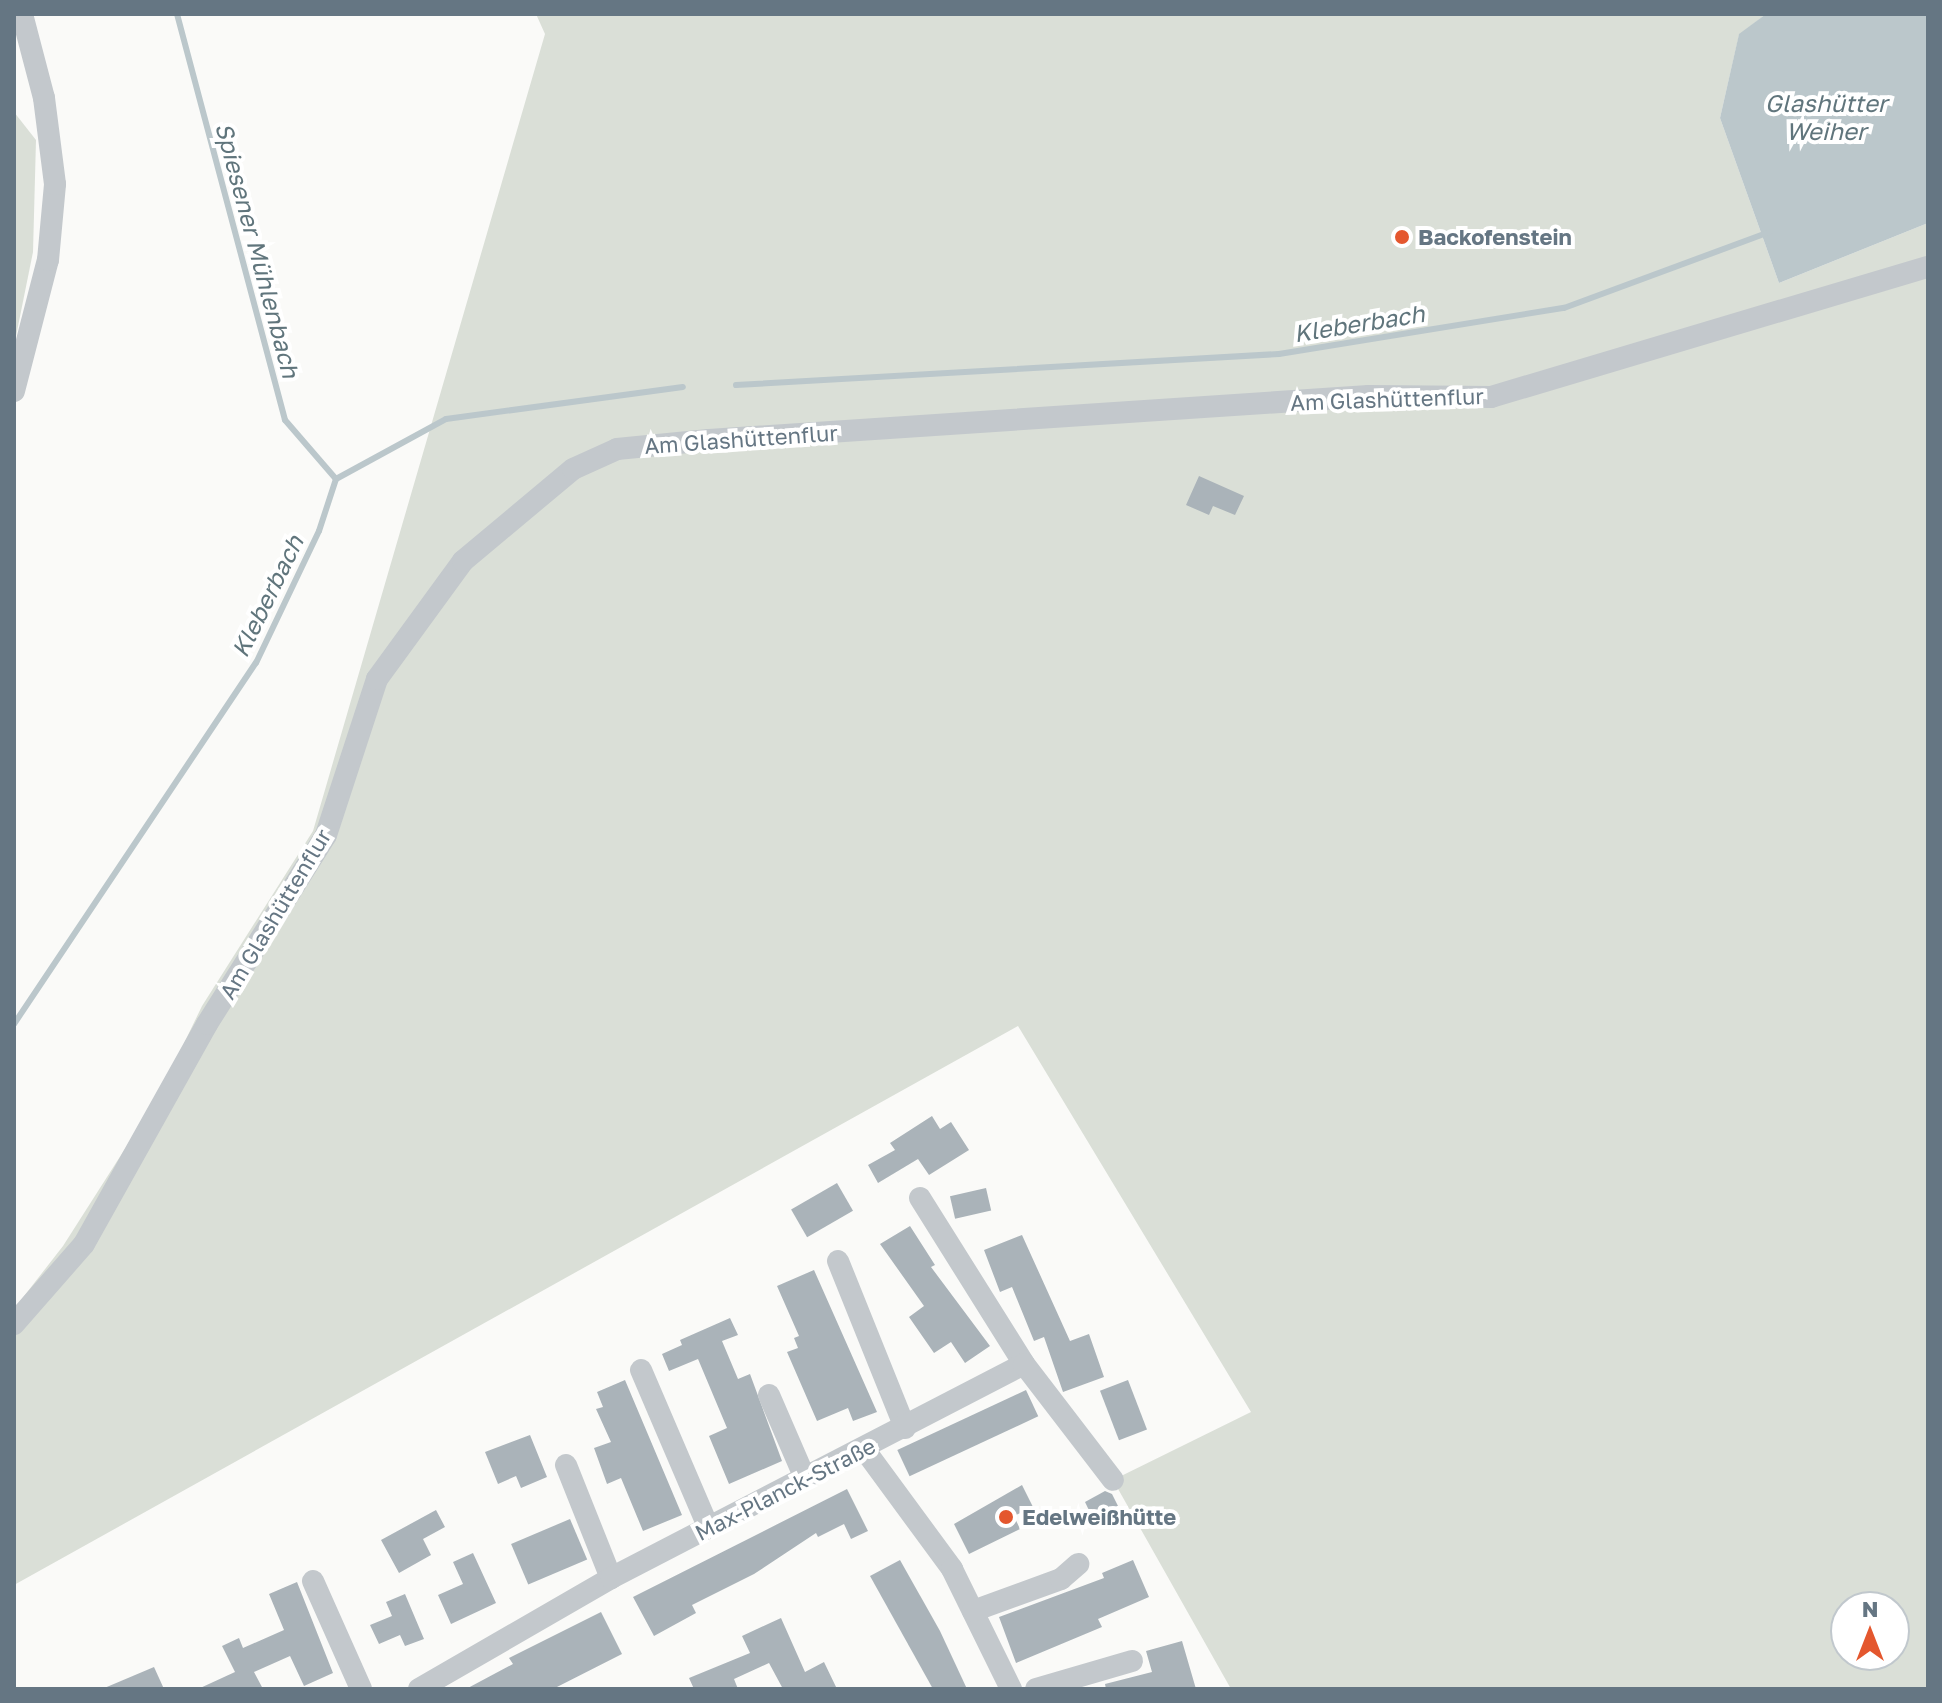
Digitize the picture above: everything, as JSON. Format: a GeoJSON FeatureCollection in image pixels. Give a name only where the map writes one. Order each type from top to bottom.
{"type":"FeatureCollection","features":[{"type":"Feature","properties":{"kind":"street"},"geometry":{"type":"LineString","coordinates":[[14,391],[48,260],[55,184],[47,112],[22,14]]}},
{"type":"Feature","properties":{"kind":"street","name":"Am Glashüttenflur"},"geometry":{"type":"LineString","coordinates":[[14,1324],[84,1244],[207,1024],[326,835],[377,679],[463,561],[573,469],[617,449],[709,440],[1369,396],[1491,397],[1928,267]]}},
{"type":"Feature","properties":{"kind":"street"},"geometry":{"type":"LineString","coordinates":[[920,1198],[1024,1364],[1113,1480]]}},
{"type":"Feature","properties":{"kind":"street"},"geometry":{"type":"LineString","coordinates":[[838,1261],[905,1428]]}},
{"type":"Feature","properties":{"kind":"street","name":"Max-Planck-Straße"},"geometry":{"type":"LineString","coordinates":[[419,1689],[611,1578],[1024,1364]]}},
{"type":"Feature","properties":{"kind":"street"},"geometry":{"type":"LineString","coordinates":[[641,1370],[708,1526]]}},
{"type":"Feature","properties":{"kind":"street"},"geometry":{"type":"LineString","coordinates":[[769,1395],[804,1476]]}},
{"type":"Feature","properties":{"kind":"street"},"geometry":{"type":"LineString","coordinates":[[864,1449],[952,1569],[1011,1689]]}},
{"type":"Feature","properties":{"kind":"street"},"geometry":{"type":"LineString","coordinates":[[566,1465],[611,1578]]}},
{"type":"Feature","properties":{"kind":"street"},"geometry":{"type":"LineString","coordinates":[[973,1611],[1061,1579],[1078,1564]]}},
{"type":"Feature","properties":{"kind":"street"},"geometry":{"type":"LineString","coordinates":[[313,1581],[361,1689]]}},
{"type":"Feature","properties":{"kind":"street"},"geometry":{"type":"LineString","coordinates":[[1036,1689],[1132,1661]]}},
{"type":"Feature","properties":{"kind":"shaded area"},"geometry":{"type":"Polygon","coordinates":[[[536,14],[1766,14],[1739,35],[1720,118],[1779,283],[1928,223],[1928,1689],[1231,1689],[1113,1480],[1251,1412],[1018,1026],[14,1585],[14,1309],[63,1246],[158,1097],[202,1006],[313,831],[545,34],[536,14]]]}},
{"type":"Feature","properties":{"kind":"shaded area"},"geometry":{"type":"Polygon","coordinates":[[[14,112],[36,140],[33,252],[14,346],[14,112]]]}},
{"type":"Feature","properties":{"kind":"water","name":"Glashütter Weiher"},"geometry":{"type":"Polygon","coordinates":[[[1766,14],[1928,14],[1928,223],[1779,283],[1720,118],[1739,34],[1766,14]]]}},
{"type":"Feature","properties":{"kind":"building"},"geometry":{"type":"Polygon","coordinates":[[[1199,476],[1244,496],[1235,515],[1213,506],[1209,515],[1186,505],[1199,476]]]}},
{"type":"Feature","properties":{"kind":"building"},"geometry":{"type":"Polygon","coordinates":[[[932,1116],[940,1129],[951,1122],[969,1150],[929,1175],[918,1159],[878,1183],[868,1165],[895,1150],[890,1143],[932,1116]]]}},
{"type":"Feature","properties":{"kind":"building"},"geometry":{"type":"Polygon","coordinates":[[[837,1183],[853,1211],[807,1237],[791,1210],[837,1183]]]}},
{"type":"Feature","properties":{"kind":"building"},"geometry":{"type":"Polygon","coordinates":[[[986,1188],[991,1210],[955,1219],[950,1196],[986,1188]]]}},
{"type":"Feature","properties":{"kind":"building"},"geometry":{"type":"Polygon","coordinates":[[[910,1226],[935,1265],[931,1267],[990,1346],[965,1363],[951,1342],[934,1353],[909,1317],[924,1306],[880,1244],[910,1226]]]}},
{"type":"Feature","properties":{"kind":"building"},"geometry":{"type":"Polygon","coordinates":[[[1022,1235],[1070,1341],[1089,1334],[1104,1377],[1063,1392],[1044,1337],[1034,1341],[1012,1287],[1000,1292],[984,1250],[1022,1235]]]}},
{"type":"Feature","properties":{"kind":"building"},"geometry":{"type":"Polygon","coordinates":[[[814,1270],[877,1412],[853,1421],[848,1408],[817,1421],[787,1352],[798,1348],[794,1338],[799,1336],[777,1286],[814,1270]]]}},
{"type":"Feature","properties":{"kind":"building"},"geometry":{"type":"Polygon","coordinates":[[[730,1318],[738,1335],[722,1341],[738,1379],[750,1374],[782,1461],[729,1484],[709,1436],[727,1428],[698,1359],[669,1371],[662,1354],[682,1345],[680,1340],[730,1318]]]}},
{"type":"Feature","properties":{"kind":"building"},"geometry":{"type":"Polygon","coordinates":[[[625,1380],[682,1515],[643,1531],[621,1478],[607,1484],[594,1448],[611,1442],[596,1409],[603,1407],[597,1392],[625,1380]]]}},
{"type":"Feature","properties":{"kind":"building"},"geometry":{"type":"Polygon","coordinates":[[[1128,1380],[1147,1429],[1119,1440],[1100,1391],[1128,1380]]]}},
{"type":"Feature","properties":{"kind":"building"},"geometry":{"type":"Polygon","coordinates":[[[1026,1390],[1038,1416],[910,1476],[897,1450],[1026,1390]]]}},
{"type":"Feature","properties":{"kind":"building"},"geometry":{"type":"Polygon","coordinates":[[[530,1435],[547,1477],[521,1488],[516,1476],[498,1484],[485,1452],[530,1435]]]}},
{"type":"Feature","properties":{"kind":"building"},"geometry":{"type":"Polygon","coordinates":[[[1022,1485],[1033,1507],[1014,1516],[1020,1529],[969,1554],[954,1524],[1022,1485]]]}},
{"type":"Feature","properties":{"kind":"building"},"geometry":{"type":"Polygon","coordinates":[[[847,1489],[868,1531],[851,1539],[844,1524],[818,1537],[816,1533],[754,1574],[692,1605],[696,1613],[654,1636],[633,1597],[847,1489]]]}},
{"type":"Feature","properties":{"kind":"building"},"geometry":{"type":"Polygon","coordinates":[[[1105,1491],[1112,1494],[1122,1514],[1097,1527],[1085,1502],[1105,1491]]]}},
{"type":"Feature","properties":{"kind":"building"},"geometry":{"type":"Polygon","coordinates":[[[436,1510],[445,1527],[423,1539],[431,1555],[399,1573],[381,1540],[436,1510]]]}},
{"type":"Feature","properties":{"kind":"building"},"geometry":{"type":"Polygon","coordinates":[[[570,1519],[587,1560],[528,1585],[511,1544],[570,1519]]]}},
{"type":"Feature","properties":{"kind":"building"},"geometry":{"type":"Polygon","coordinates":[[[473,1553],[496,1603],[451,1624],[438,1595],[463,1584],[453,1562],[473,1553]]]}},
{"type":"Feature","properties":{"kind":"building"},"geometry":{"type":"Polygon","coordinates":[[[900,1560],[940,1631],[967,1689],[933,1689],[870,1576],[900,1560]]]}},
{"type":"Feature","properties":{"kind":"building"},"geometry":{"type":"Polygon","coordinates":[[[1133,1560],[1149,1597],[1098,1619],[1102,1627],[1016,1663],[999,1617],[1104,1578],[1102,1573],[1133,1560]]]}},
{"type":"Feature","properties":{"kind":"building"},"geometry":{"type":"Polygon","coordinates":[[[297,1582],[333,1673],[304,1686],[290,1656],[254,1672],[263,1689],[198,1689],[235,1672],[222,1646],[239,1638],[243,1648],[284,1630],[269,1594],[297,1582]]]}},
{"type":"Feature","properties":{"kind":"building"},"geometry":{"type":"Polygon","coordinates":[[[405,1594],[424,1639],[405,1646],[400,1635],[379,1644],[370,1625],[392,1616],[386,1602],[405,1594]]]}},
{"type":"Feature","properties":{"kind":"building"},"geometry":{"type":"Polygon","coordinates":[[[601,1612],[622,1654],[553,1689],[466,1689],[513,1664],[509,1658],[601,1612]]]}},
{"type":"Feature","properties":{"kind":"building"},"geometry":{"type":"Polygon","coordinates":[[[781,1618],[805,1672],[824,1662],[837,1689],[783,1689],[769,1663],[734,1679],[738,1689],[694,1689],[689,1678],[750,1653],[742,1636],[781,1618]]]}},
{"type":"Feature","properties":{"kind":"building"},"geometry":{"type":"Polygon","coordinates":[[[1182,1641],[1196,1689],[1106,1689],[1105,1684],[1152,1672],[1146,1651],[1182,1641]]]}},
{"type":"Feature","properties":{"kind":"building"},"geometry":{"type":"Polygon","coordinates":[[[154,1667],[164,1689],[102,1689],[154,1667]]]}},
{"type":"Feature","properties":{"kind":"waterway","name":"Spiesener Mühlenbach"},"geometry":{"type":"LineString","coordinates":[[177,14],[285,420],[336,479]]}},
{"type":"Feature","properties":{"kind":"waterway","name":"Kleberbach"},"geometry":{"type":"LineString","coordinates":[[736,385],[1279,354],[1564,308],[1769,232]]}},
{"type":"Feature","properties":{"kind":"waterway","name":"Kleberbach"},"geometry":{"type":"LineString","coordinates":[[14,1024],[256,663],[319,531],[336,479],[446,419],[683,387]]}},
{"type":"Feature","properties":{"kind":"place","name":"Backofenstein"},"geometry":{"type":"Point","coordinates":[1402,237]}},
{"type":"Feature","properties":{"kind":"place","name":"Edelweißhütte"},"geometry":{"type":"Point","coordinates":[1006,1517]}}]}
